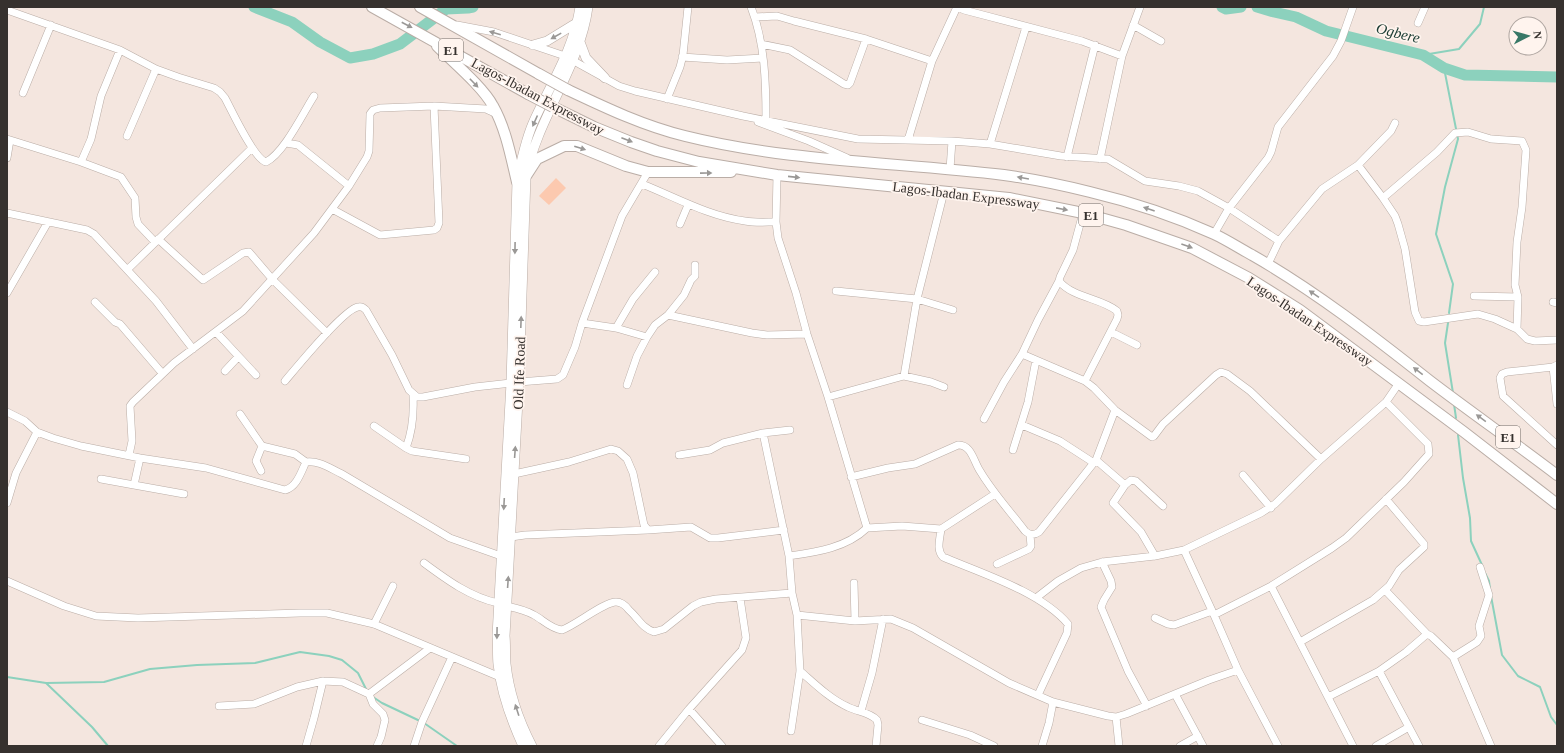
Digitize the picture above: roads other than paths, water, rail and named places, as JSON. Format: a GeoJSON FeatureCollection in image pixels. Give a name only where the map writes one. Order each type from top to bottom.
{"type":"FeatureCollection","features":[{"type":"Feature","properties":{"kind":"highway","name":"Lagos-Ibadan Expressway"},"geometry":{"type":"LineString","coordinates":[[372,7],[427,36],[553,107],[594,127],[657,152],[699,162],[777,175],[1009,198],[1082,213],[1192,248],[1215,259],[1300,310],[1399,383],[1557,504]]}},
{"type":"Feature","properties":{"kind":"highway","name":"Lagos-Ibadan Expressway"},"geometry":{"type":"LineString","coordinates":[[420,7],[568,90],[636,121],[683,136],[757,150],[816,158],[1006,175],[1092,192],[1176,218],[1214,234],[1268,264],[1324,301],[1557,476]]}},
{"type":"Feature","properties":{"kind":"highway"},"geometry":{"type":"LineString","coordinates":[[427,36],[493,105],[522,179]]}},
{"type":"Feature","properties":{"kind":"highway"},"geometry":{"type":"LineString","coordinates":[[522,179],[537,159],[564,146],[577,146],[626,166],[648,172],[694,173],[750,171]]}},
{"type":"Feature","properties":{"kind":"main road","name":"Old Ife Road"},"geometry":{"type":"LineString","coordinates":[[569,58],[578,22],[580,7]]}},
{"type":"Feature","properties":{"kind":"main road","name":"Old Ife Road"},"geometry":{"type":"LineString","coordinates":[[532,746],[519,715],[508,675],[502,604],[502,556],[515,383],[522,154],[533,124],[569,58],[580,42],[586,24],[588,7]]}},
{"type":"Feature","properties":{"kind":"main road"},"geometry":{"type":"LineString","coordinates":[[532,45],[547,41],[578,22]]}},
{"type":"Feature","properties":{"kind":"main road"},"geometry":{"type":"LineString","coordinates":[[580,42],[586,58],[605,78]]}},
{"type":"Feature","properties":{"kind":"main road","name":"Old Ife Road"},"geometry":{"type":"LineString","coordinates":[[514,403],[514,474],[511,538],[497,636],[500,677],[511,718],[523,746]]}},
{"type":"Feature","properties":{"kind":"street"},"geometry":{"type":"LineString","coordinates":[[667,99],[680,68],[688,7]]}},
{"type":"Feature","properties":{"kind":"street"},"geometry":{"type":"LineString","coordinates":[[751,7],[755,16],[766,77],[766,120]]}},
{"type":"Feature","properties":{"kind":"street"},"geometry":{"type":"LineString","coordinates":[[908,140],[932,62],[957,7],[1095,45],[1122,56]]}},
{"type":"Feature","properties":{"kind":"street"},"geometry":{"type":"LineString","coordinates":[[1100,159],[1122,56],[1140,7]]}},
{"type":"Feature","properties":{"kind":"street"},"geometry":{"type":"LineString","coordinates":[[1214,234],[1229,208],[1268,158],[1278,127],[1328,65],[1341,41],[1353,7]]}},
{"type":"Feature","properties":{"kind":"street"},"geometry":{"type":"LineString","coordinates":[[1418,24],[1425,7]]}},
{"type":"Feature","properties":{"kind":"street"},"geometry":{"type":"LineString","coordinates":[[7,10],[120,50],[156,69],[214,88],[225,98],[252,148],[262,161],[266,162],[270,160],[286,143],[314,96]]}},
{"type":"Feature","properties":{"kind":"street"},"geometry":{"type":"LineString","coordinates":[[755,16],[777,16],[794,22],[866,39],[932,62]]}},
{"type":"Feature","properties":{"kind":"street"},"geometry":{"type":"LineString","coordinates":[[449,24],[494,32],[569,58],[624,88],[743,116],[858,139],[952,141],[990,144],[1067,157],[1108,159],[1145,181],[1179,186],[1198,191],[1229,208],[1279,241]]}},
{"type":"Feature","properties":{"kind":"street"},"geometry":{"type":"LineString","coordinates":[[1133,25],[1160,40]]}},
{"type":"Feature","properties":{"kind":"street"},"geometry":{"type":"LineString","coordinates":[[22,93],[51,26]]}},
{"type":"Feature","properties":{"kind":"street"},"geometry":{"type":"LineString","coordinates":[[990,144],[1026,27]]}},
{"type":"Feature","properties":{"kind":"street"},"geometry":{"type":"LineString","coordinates":[[761,44],[790,50],[844,84],[848,85],[866,39]]}},
{"type":"Feature","properties":{"kind":"street"},"geometry":{"type":"LineString","coordinates":[[1067,157],[1095,45]]}},
{"type":"Feature","properties":{"kind":"street"},"geometry":{"type":"LineString","coordinates":[[80,162],[91,140],[101,96],[120,50]]}},
{"type":"Feature","properties":{"kind":"street"},"geometry":{"type":"LineString","coordinates":[[682,57],[727,60],[763,58]]}},
{"type":"Feature","properties":{"kind":"street"},"geometry":{"type":"LineString","coordinates":[[127,136],[156,69]]}},
{"type":"Feature","properties":{"kind":"street"},"geometry":{"type":"LineString","coordinates":[[332,209],[380,235],[434,230],[437,228],[439,223],[434,106]]}},
{"type":"Feature","properties":{"kind":"street"},"geometry":{"type":"LineString","coordinates":[[129,455],[132,441],[130,406],[162,372],[243,311],[273,280],[314,233],[349,186],[367,157],[369,152],[369,120],[370,114],[373,110],[380,108],[434,106],[486,109],[497,114]]}},
{"type":"Feature","properties":{"kind":"street"},"geometry":{"type":"LineString","coordinates":[[743,116],[809,141],[852,161]]}},
{"type":"Feature","properties":{"kind":"street"},"geometry":{"type":"LineString","coordinates":[[1268,264],[1279,241],[1322,189],[1358,165],[1391,131],[1395,123]]}},
{"type":"Feature","properties":{"kind":"street"},"geometry":{"type":"LineString","coordinates":[[1383,198],[1458,133],[1468,132],[1491,139],[1518,140],[1524,143],[1526,150],[1522,207],[1517,242],[1515,285],[1518,297],[1516,329]]}},
{"type":"Feature","properties":{"kind":"street"},"geometry":{"type":"LineString","coordinates":[[7,158],[8,139],[117,175],[124,181],[135,198],[138,224],[202,280],[246,252],[250,252],[273,280],[327,332]]}},
{"type":"Feature","properties":{"kind":"street"},"geometry":{"type":"LineString","coordinates":[[950,169],[952,141]]}},
{"type":"Feature","properties":{"kind":"street"},"geometry":{"type":"LineString","coordinates":[[286,143],[298,145],[349,186]]}},
{"type":"Feature","properties":{"kind":"street"},"geometry":{"type":"LineString","coordinates":[[128,269],[156,240],[252,148]]}},
{"type":"Feature","properties":{"kind":"street"},"geometry":{"type":"LineString","coordinates":[[1358,165],[1395,216],[1405,249],[1415,312],[1419,321],[1424,322],[1478,314],[1495,319],[1516,329],[1527,339],[1535,341],[1557,340]]}},
{"type":"Feature","properties":{"kind":"street"},"geometry":{"type":"LineString","coordinates":[[285,382],[327,332],[352,310],[359,307],[364,308],[392,355],[409,390],[417,397],[475,387],[557,379],[563,375],[575,347],[582,323],[622,216],[648,172]]}},
{"type":"Feature","properties":{"kind":"street"},"geometry":{"type":"LineString","coordinates":[[777,175],[776,222],[778,238],[867,528]]}},
{"type":"Feature","properties":{"kind":"street"},"geometry":{"type":"LineString","coordinates":[[642,184],[670,195],[688,205],[744,221],[776,222]]}},
{"type":"Feature","properties":{"kind":"street"},"geometry":{"type":"LineString","coordinates":[[904,376],[917,299],[944,192]]}},
{"type":"Feature","properties":{"kind":"street"},"geometry":{"type":"LineString","coordinates":[[680,224],[688,205]]}},
{"type":"Feature","properties":{"kind":"street"},"geometry":{"type":"LineString","coordinates":[[7,213],[87,230],[94,234],[156,301],[193,349]]}},
{"type":"Feature","properties":{"kind":"street"},"geometry":{"type":"LineString","coordinates":[[984,419],[1004,382],[1022,354],[1038,320],[1059,282],[1073,250],[1082,213]]}},
{"type":"Feature","properties":{"kind":"street"},"geometry":{"type":"LineString","coordinates":[[8,290],[48,222]]}},
{"type":"Feature","properties":{"kind":"street"},"geometry":{"type":"LineString","coordinates":[[627,385],[637,356],[647,337],[655,324],[668,315],[684,295],[691,280],[695,276],[695,265]]}},
{"type":"Feature","properties":{"kind":"street"},"geometry":{"type":"LineString","coordinates":[[616,328],[633,299],[656,272]]}},
{"type":"Feature","properties":{"kind":"street"},"geometry":{"type":"LineString","coordinates":[[1059,282],[1063,286],[1117,311],[1117,319],[1111,332],[1084,382]]}},
{"type":"Feature","properties":{"kind":"street"},"geometry":{"type":"LineString","coordinates":[[836,291],[917,299],[953,310]]}},
{"type":"Feature","properties":{"kind":"street"},"geometry":{"type":"LineString","coordinates":[[1474,296],[1518,297]]}},
{"type":"Feature","properties":{"kind":"street"},"geometry":{"type":"LineString","coordinates":[[95,302],[115,322],[120,324],[162,372]]}},
{"type":"Feature","properties":{"kind":"street"},"geometry":{"type":"LineString","coordinates":[[668,315],[752,333],[767,335],[807,334]]}},
{"type":"Feature","properties":{"kind":"street"},"geometry":{"type":"LineString","coordinates":[[582,323],[616,328],[647,337]]}},
{"type":"Feature","properties":{"kind":"street"},"geometry":{"type":"LineString","coordinates":[[216,332],[256,375]]}},
{"type":"Feature","properties":{"kind":"street"},"geometry":{"type":"LineString","coordinates":[[1111,332],[1137,345]]}},
{"type":"Feature","properties":{"kind":"street"},"geometry":{"type":"LineString","coordinates":[[1022,354],[1094,388],[1115,410],[1152,437],[1216,375],[1221,372],[1227,374],[1250,391],[1321,458]]}},
{"type":"Feature","properties":{"kind":"street"},"geometry":{"type":"LineString","coordinates":[[226,371],[238,357]]}},
{"type":"Feature","properties":{"kind":"street"},"geometry":{"type":"LineString","coordinates":[[1013,450],[1028,402],[1036,360]]}},
{"type":"Feature","properties":{"kind":"street"},"geometry":{"type":"LineString","coordinates":[[1557,404],[1555,366],[1506,372],[1502,374],[1500,378],[1503,396],[1557,445]]}},
{"type":"Feature","properties":{"kind":"street"},"geometry":{"type":"LineString","coordinates":[[828,397],[904,376],[931,382],[944,387]]}},
{"type":"Feature","properties":{"kind":"street"},"geometry":{"type":"LineString","coordinates":[[1036,598],[1058,581],[1081,568],[1102,562],[1155,556],[1184,550],[1271,508],[1321,458],[1386,402],[1399,383]]}},
{"type":"Feature","properties":{"kind":"street"},"geometry":{"type":"LineString","coordinates":[[406,448],[412,434],[414,418],[413,395]]}},
{"type":"Feature","properties":{"kind":"street"},"geometry":{"type":"LineString","coordinates":[[1155,618],[1168,624],[1174,624],[1213,613],[1271,586],[1346,538],[1430,454],[1430,448],[1423,438],[1386,402]]}},
{"type":"Feature","properties":{"kind":"street"},"geometry":{"type":"LineString","coordinates":[[1030,535],[1034,535],[1039,532],[1095,461],[1115,410]]}},
{"type":"Feature","properties":{"kind":"street"},"geometry":{"type":"LineString","coordinates":[[7,412],[25,421],[37,432],[74,444],[140,458],[206,468],[285,490],[289,489],[296,483],[306,462]]}},
{"type":"Feature","properties":{"kind":"street"},"geometry":{"type":"LineString","coordinates":[[240,414],[262,446],[295,454],[306,462],[312,461],[319,463],[342,474],[450,538],[502,556]]}},
{"type":"Feature","properties":{"kind":"street"},"geometry":{"type":"LineString","coordinates":[[1022,425],[1060,441],[1095,461],[1125,485]]}},
{"type":"Feature","properties":{"kind":"street"},"geometry":{"type":"LineString","coordinates":[[374,426],[412,451],[466,459]]}},
{"type":"Feature","properties":{"kind":"street"},"geometry":{"type":"LineString","coordinates":[[679,455],[710,450],[723,443],[763,433],[790,430]]}},
{"type":"Feature","properties":{"kind":"street"},"geometry":{"type":"LineString","coordinates":[[7,503],[16,473],[37,432]]}},
{"type":"Feature","properties":{"kind":"street"},"geometry":{"type":"LineString","coordinates":[[763,433],[789,556],[792,593],[797,616],[800,671],[791,730]]}},
{"type":"Feature","properties":{"kind":"street"},"geometry":{"type":"LineString","coordinates":[[851,477],[888,468],[915,464],[958,445],[967,447],[979,470],[995,494],[1025,531],[1030,535],[1031,545],[1029,549],[997,564]]}},
{"type":"Feature","properties":{"kind":"street"},"geometry":{"type":"LineString","coordinates":[[261,472],[256,461],[262,446]]}},
{"type":"Feature","properties":{"kind":"street"},"geometry":{"type":"LineString","coordinates":[[514,474],[569,462],[611,449],[618,450],[628,459],[633,473],[645,528],[648,530]]}},
{"type":"Feature","properties":{"kind":"street"},"geometry":{"type":"LineString","coordinates":[[134,485],[140,458]]}},
{"type":"Feature","properties":{"kind":"street"},"geometry":{"type":"LineString","coordinates":[[1243,475],[1271,508]]}},
{"type":"Feature","properties":{"kind":"street"},"geometry":{"type":"LineString","coordinates":[[101,480],[184,494]]}},
{"type":"Feature","properties":{"kind":"street"},"geometry":{"type":"LineString","coordinates":[[1155,556],[1141,532],[1113,503],[1125,485],[1131,480],[1136,481],[1163,506]]}},
{"type":"Feature","properties":{"kind":"street"},"geometry":{"type":"LineString","coordinates":[[789,556],[823,551],[859,536],[867,528],[902,526],[941,529],[995,494]]}},
{"type":"Feature","properties":{"kind":"street"},"geometry":{"type":"LineString","coordinates":[[1300,642],[1373,600],[1389,586],[1399,570],[1424,547],[1424,544],[1386,499]]}},
{"type":"Feature","properties":{"kind":"street"},"geometry":{"type":"LineString","coordinates":[[511,538],[525,535],[691,527],[710,538],[718,538],[784,530]]}},
{"type":"Feature","properties":{"kind":"street"},"geometry":{"type":"LineString","coordinates":[[941,529],[938,549],[943,557],[1036,598],[1065,620],[1068,624],[1069,629],[1038,695]]}},
{"type":"Feature","properties":{"kind":"street"},"geometry":{"type":"LineString","coordinates":[[1184,550],[1238,670],[1278,746]]}},
{"type":"Feature","properties":{"kind":"street"},"geometry":{"type":"LineString","coordinates":[[1102,562],[1111,581],[1112,587],[1101,607],[1128,670],[1147,706]]}},
{"type":"Feature","properties":{"kind":"street"},"geometry":{"type":"LineString","coordinates":[[424,563],[445,579],[476,597],[519,608],[534,615],[556,629],[562,630],[602,607],[616,602],[622,603],[644,627],[654,632],[664,629],[693,606],[701,602],[716,599],[792,593]]}},
{"type":"Feature","properties":{"kind":"street"},"geometry":{"type":"LineString","coordinates":[[1453,657],[1477,642],[1480,636],[1479,626],[1489,595],[1480,567]]}},
{"type":"Feature","properties":{"kind":"street"},"geometry":{"type":"LineString","coordinates":[[7,581],[64,606],[96,616],[138,618],[327,613],[374,624],[500,677]]}},
{"type":"Feature","properties":{"kind":"street"},"geometry":{"type":"LineString","coordinates":[[854,583],[855,621]]}},
{"type":"Feature","properties":{"kind":"street"},"geometry":{"type":"LineString","coordinates":[[374,624],[393,586]]}},
{"type":"Feature","properties":{"kind":"street"},"geometry":{"type":"LineString","coordinates":[[1271,586],[1353,746]]}},
{"type":"Feature","properties":{"kind":"street"},"geometry":{"type":"LineString","coordinates":[[1385,590],[1427,634],[1453,657],[1492,746]]}},
{"type":"Feature","properties":{"kind":"street"},"geometry":{"type":"LineString","coordinates":[[659,746],[689,709],[742,650],[746,638],[740,598]]}},
{"type":"Feature","properties":{"kind":"street"},"geometry":{"type":"LineString","coordinates":[[797,616],[855,621],[891,619],[902,622],[1009,683],[1054,702],[1101,715],[1116,717],[1238,670]]}},
{"type":"Feature","properties":{"kind":"street"},"geometry":{"type":"LineString","coordinates":[[861,711],[872,672],[883,620]]}},
{"type":"Feature","properties":{"kind":"street"},"geometry":{"type":"LineString","coordinates":[[1328,697],[1379,671],[1406,652],[1427,634]]}},
{"type":"Feature","properties":{"kind":"street"},"geometry":{"type":"LineString","coordinates":[[369,694],[430,648]]}},
{"type":"Feature","properties":{"kind":"street"},"geometry":{"type":"LineString","coordinates":[[414,746],[422,722],[452,657]]}},
{"type":"Feature","properties":{"kind":"street"},"geometry":{"type":"LineString","coordinates":[[800,671],[828,695],[849,708],[874,716],[878,725],[876,746]]}},
{"type":"Feature","properties":{"kind":"street"},"geometry":{"type":"LineString","coordinates":[[1379,671],[1419,746]]}},
{"type":"Feature","properties":{"kind":"street"},"geometry":{"type":"LineString","coordinates":[[306,746],[323,681]]}},
{"type":"Feature","properties":{"kind":"street"},"geometry":{"type":"LineString","coordinates":[[219,706],[254,704],[296,687],[323,681],[343,682],[369,694],[373,704],[383,714],[385,720],[377,746]]}},
{"type":"Feature","properties":{"kind":"street"},"geometry":{"type":"LineString","coordinates":[[1176,694],[1203,746]]}},
{"type":"Feature","properties":{"kind":"street"},"geometry":{"type":"LineString","coordinates":[[1042,746],[1054,702]]}},
{"type":"Feature","properties":{"kind":"street"},"geometry":{"type":"LineString","coordinates":[[689,709],[722,746]]}},
{"type":"Feature","properties":{"kind":"street"},"geometry":{"type":"LineString","coordinates":[[1116,717],[1119,746]]}},
{"type":"Feature","properties":{"kind":"street"},"geometry":{"type":"LineString","coordinates":[[922,720],[970,735],[994,746]]}},
{"type":"Feature","properties":{"kind":"street"},"geometry":{"type":"LineString","coordinates":[[1376,746],[1409,727]]}},
{"type":"Feature","properties":{"kind":"street"},"geometry":{"type":"LineString","coordinates":[[1180,746],[1198,736]]}},
{"type":"Feature","properties":{"kind":"waterway","name":"Ogbere"},"geometry":{"type":"LineString","coordinates":[[254,7],[292,22],[320,42],[350,58],[373,54],[400,44],[446,9],[473,7]]}},
{"type":"Feature","properties":{"kind":"waterway","name":"Ogbere"},"geometry":{"type":"LineString","coordinates":[[1222,7],[1226,9],[1241,7]]}},
{"type":"Feature","properties":{"kind":"waterway","name":"Ogbere"},"geometry":{"type":"LineString","coordinates":[[1257,7],[1296,17],[1326,31],[1423,55],[1444,68],[1465,75],[1557,77]]}},
{"type":"Feature","properties":{"kind":"waterway"},"geometry":{"type":"LineString","coordinates":[[1423,55],[1459,49],[1480,24],[1484,7]]}},
{"type":"Feature","properties":{"kind":"waterway"},"geometry":{"type":"LineString","coordinates":[[1444,68],[1458,139],[1445,187],[1436,234],[1453,284],[1449,313]]}},
{"type":"Feature","properties":{"kind":"waterway"},"geometry":{"type":"LineString","coordinates":[[1448,323],[1445,343],[1453,393]]}},
{"type":"Feature","properties":{"kind":"waterway"},"geometry":{"type":"LineString","coordinates":[[1454,404],[1456,418]]}},
{"type":"Feature","properties":{"kind":"waterway"},"geometry":{"type":"LineString","coordinates":[[1458,435],[1463,478],[1470,518],[1471,541],[1482,565]]}},
{"type":"Feature","properties":{"kind":"waterway"},"geometry":{"type":"LineString","coordinates":[[1485,573],[1489,581],[1490,589]]}},
{"type":"Feature","properties":{"kind":"waterway"},"geometry":{"type":"LineString","coordinates":[[1491,596],[1502,655],[1518,676],[1540,687],[1551,717],[1557,725]]}},
{"type":"Feature","properties":{"kind":"waterway"},"geometry":{"type":"LineString","coordinates":[[7,677],[46,683],[104,682],[150,669],[197,665],[255,663],[300,652],[329,656],[342,660],[358,673],[367,691]]}},
{"type":"Feature","properties":{"kind":"waterway"},"geometry":{"type":"LineString","coordinates":[[46,683],[92,727],[108,746]]}},
{"type":"Feature","properties":{"kind":"waterway"},"geometry":{"type":"LineString","coordinates":[[373,697],[382,703],[420,721]]}},
{"type":"Feature","properties":{"kind":"waterway"},"geometry":{"type":"LineString","coordinates":[[424,723],[457,746]]}}]}
